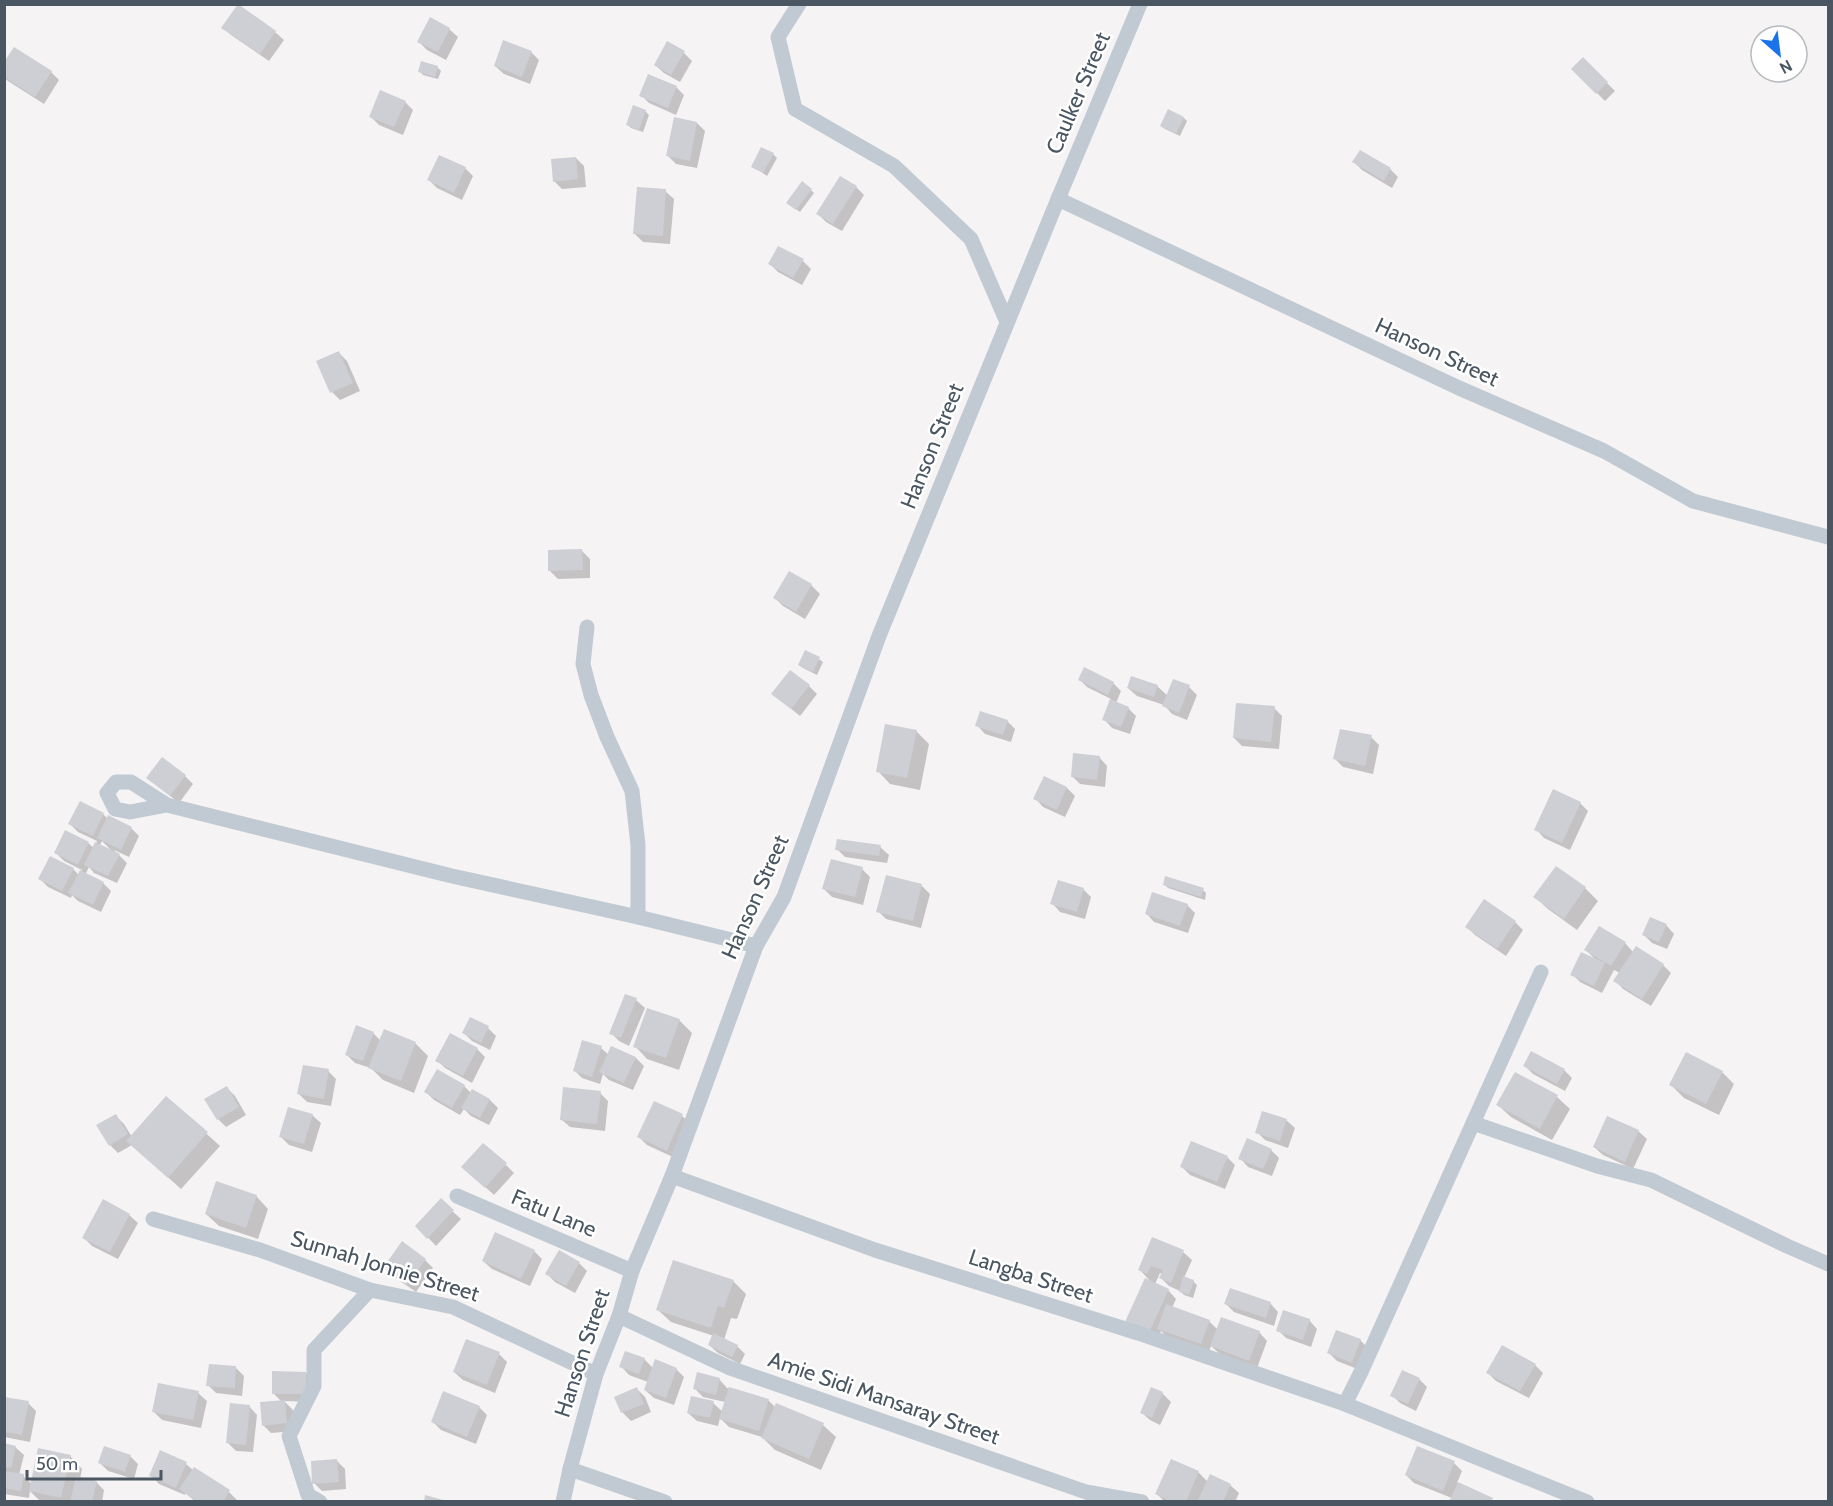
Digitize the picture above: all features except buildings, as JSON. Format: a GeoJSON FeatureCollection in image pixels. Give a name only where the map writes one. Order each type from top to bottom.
{"type":"FeatureCollection","features":[{"type":"Feature","properties":{"kind":"street"},"geometry":{"type":"LineString","coordinates":[[799,4],[778,37],[795,109],[894,166],[971,239],[1007,322]]}},
{"type":"Feature","properties":{"kind":"street","name":"Caulker Street"},"geometry":{"type":"LineString","coordinates":[[1058,199],[1140,4]]}},
{"type":"Feature","properties":{"kind":"street","name":"Hanson Street"},"geometry":{"type":"LineString","coordinates":[[563,1502],[596,1374],[619,1316],[632,1271],[672,1176],[756,946],[784,897],[879,636],[1058,199],[1459,388],[1604,451],[1693,501],[1828,537]]}},
{"type":"Feature","properties":{"kind":"street"},"geometry":{"type":"LineString","coordinates":[[587,627],[583,664],[588,685],[607,737],[632,790],[638,845],[638,917]]}},
{"type":"Feature","properties":{"kind":"street"},"geometry":{"type":"LineString","coordinates":[[167,805],[452,876],[756,946]]}},
{"type":"Feature","properties":{"kind":"street"},"geometry":{"type":"LineString","coordinates":[[1345,1404],[1541,972]]}},
{"type":"Feature","properties":{"kind":"street"},"geometry":{"type":"LineString","coordinates":[[1473,1123],[1597,1166],[1651,1180],[1828,1264]]}},
{"type":"Feature","properties":{"kind":"street","name":"Langba Street"},"geometry":{"type":"LineString","coordinates":[[672,1176],[875,1250],[1138,1334],[1345,1404],[1587,1502]]}},
{"type":"Feature","properties":{"kind":"street","name":"Fatu Lane"},"geometry":{"type":"LineString","coordinates":[[457,1196],[632,1271]]}},
{"type":"Feature","properties":{"kind":"street","name":"Sunnah Jonnie Street"},"geometry":{"type":"LineString","coordinates":[[153,1219],[260,1250],[370,1290],[453,1307],[596,1374]]}},
{"type":"Feature","properties":{"kind":"street"},"geometry":{"type":"LineString","coordinates":[[320,1502],[308,1495],[289,1436],[314,1386],[314,1350],[370,1290]]}},
{"type":"Feature","properties":{"kind":"street","name":"Amie Sidi Mansaray Street"},"geometry":{"type":"LineString","coordinates":[[619,1316],[730,1368],[1086,1492],[1142,1502]]}},
{"type":"Feature","properties":{"kind":"street"},"geometry":{"type":"LineString","coordinates":[[570,1469],[665,1502]]}}]}
